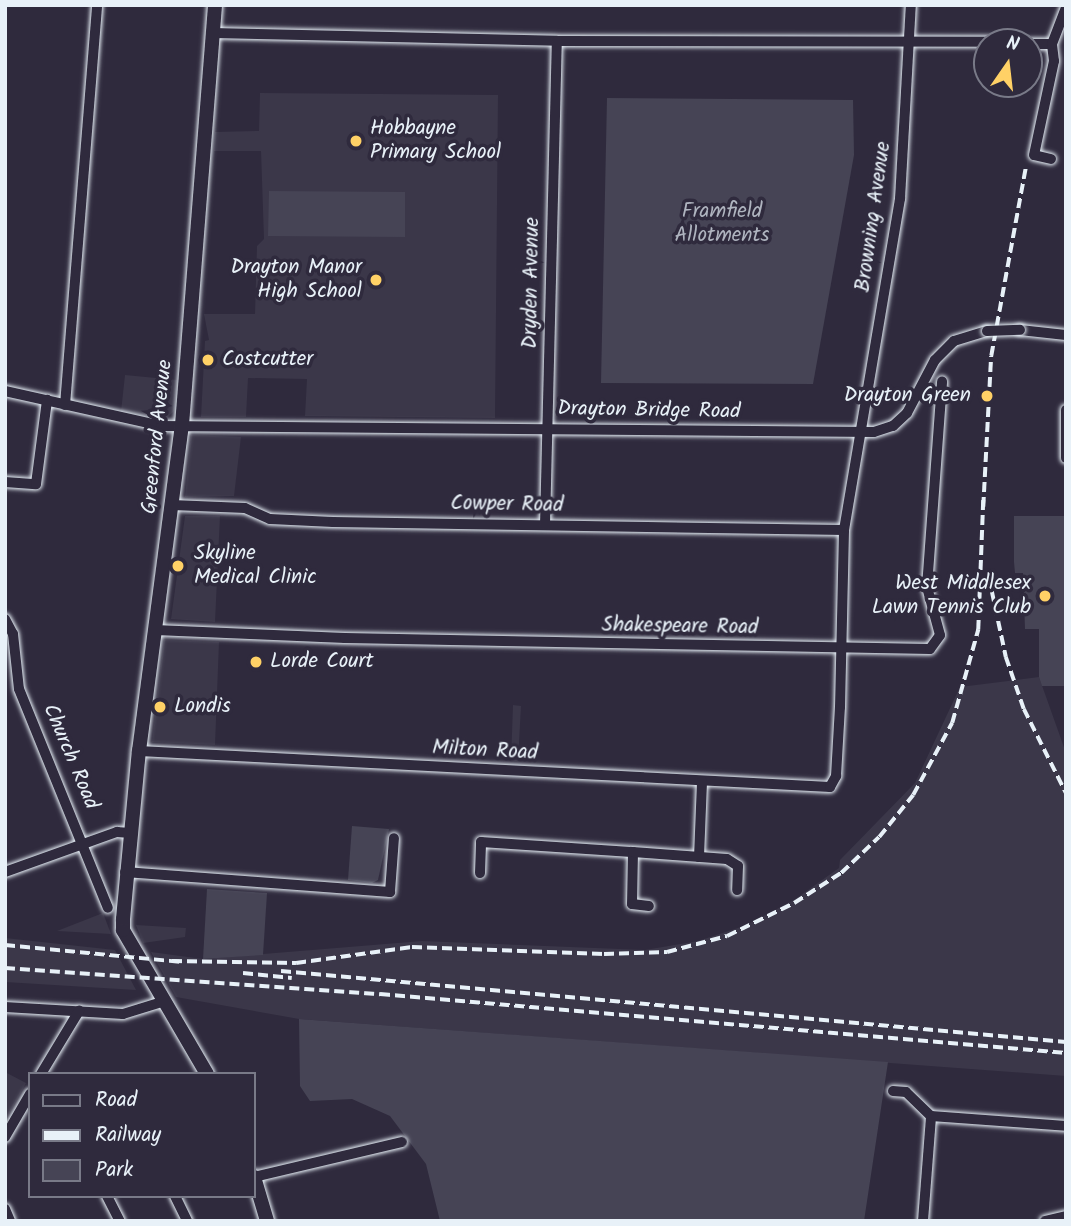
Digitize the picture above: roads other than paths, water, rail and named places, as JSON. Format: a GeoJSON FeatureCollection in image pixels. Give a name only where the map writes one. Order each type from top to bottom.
{"type":"FeatureCollection","features":[{"type":"Feature","properties":{"kind":"street"},"geometry":{"type":"LineString","coordinates":[[65,405],[97,5]]}},
{"type":"Feature","properties":{"kind":"street","name":"Greenford Avenue"},"geometry":{"type":"LineString","coordinates":[[125,872],[182,425],[215,5]]}},
{"type":"Feature","properties":{"kind":"street","name":"Browning Avenue"},"geometry":{"type":"LineString","coordinates":[[830,787],[836,776],[844,530],[900,199],[911,5]]}},
{"type":"Feature","properties":{"kind":"street"},"geometry":{"type":"LineString","coordinates":[[1051,159],[1034,155],[1054,61],[1052,44],[1066,6]]}},
{"type":"Feature","properties":{"kind":"street"},"geometry":{"type":"LineString","coordinates":[[213,33],[557,41],[973,42]]}},
{"type":"Feature","properties":{"kind":"street","name":"Dryden Avenue"},"geometry":{"type":"LineString","coordinates":[[545,525],[557,41]]}},
{"type":"Feature","properties":{"kind":"street"},"geometry":{"type":"LineString","coordinates":[[1043,44],[1052,44]]}},
{"type":"Feature","properties":{"kind":"street","name":"Drayton Bridge Road"},"geometry":{"type":"LineString","coordinates":[[5,391],[131,423],[859,433],[880,431],[901,420],[940,354],[965,335],[1020,330],[1066,335]]}},
{"type":"Feature","properties":{"kind":"street","name":"Shakespeare Road"},"geometry":{"type":"LineString","coordinates":[[155,629],[925,650],[939,639],[927,587],[942,382]]}},
{"type":"Feature","properties":{"kind":"street"},"geometry":{"type":"LineString","coordinates":[[5,482],[37,484],[47,400]]}},
{"type":"Feature","properties":{"kind":"street"},"geometry":{"type":"LineString","coordinates":[[1066,410],[1066,458]]}},
{"type":"Feature","properties":{"kind":"street","name":"Cowper Road"},"geometry":{"type":"LineString","coordinates":[[172,505],[245,508],[270,519],[844,530]]}},
{"type":"Feature","properties":{"kind":"street","name":"Church Road"},"geometry":{"type":"LineString","coordinates":[[5,619],[13,634],[19,689],[84,845],[107,908]]}},
{"type":"Feature","properties":{"kind":"street","name":"Milton Road"},"geometry":{"type":"LineString","coordinates":[[139,751],[830,787]]}},
{"type":"Feature","properties":{"kind":"street"},"geometry":{"type":"LineString","coordinates":[[698,857],[702,781]]}},
{"type":"Feature","properties":{"kind":"street"},"geometry":{"type":"LineString","coordinates":[[5,872],[117,832],[130,833]]}},
{"type":"Feature","properties":{"kind":"street"},"geometry":{"type":"LineString","coordinates":[[206,1072],[123,930],[125,872],[390,892],[394,838]]}},
{"type":"Feature","properties":{"kind":"street"},"geometry":{"type":"LineString","coordinates":[[480,873],[481,842],[633,852],[727,859],[737,866],[737,890]]}},
{"type":"Feature","properties":{"kind":"street"},"geometry":{"type":"LineString","coordinates":[[633,852],[632,904],[649,906]]}},
{"type":"Feature","properties":{"kind":"street"},"geometry":{"type":"LineString","coordinates":[[5,1007],[132,1013],[165,1001]]}},
{"type":"Feature","properties":{"kind":"street"},"geometry":{"type":"LineString","coordinates":[[42,1072],[79,1011]]}},
{"type":"Feature","properties":{"kind":"street"},"geometry":{"type":"LineString","coordinates":[[894,1091],[906,1092],[931,1116],[1066,1126]]}},
{"type":"Feature","properties":{"kind":"street"},"geometry":{"type":"LineString","coordinates":[[5,1137],[28,1097]]}},
{"type":"Feature","properties":{"kind":"street"},"geometry":{"type":"LineString","coordinates":[[923,1221],[931,1116]]}},
{"type":"Feature","properties":{"kind":"street"},"geometry":{"type":"LineString","coordinates":[[256,1177],[402,1142]]}},
{"type":"Feature","properties":{"kind":"street"},"geometry":{"type":"LineString","coordinates":[[256,1184],[267,1221]]}},
{"type":"Feature","properties":{"kind":"street"},"geometry":{"type":"LineString","coordinates":[[108,1198],[120,1221]]}},
{"type":"Feature","properties":{"kind":"street"},"geometry":{"type":"LineString","coordinates":[[176,1198],[187,1221]]}},
{"type":"Feature","properties":{"kind":"street"},"geometry":{"type":"LineString","coordinates":[[5,1209],[10,1221]]}},
{"type":"Feature","properties":{"kind":"street"},"geometry":{"type":"LineString","coordinates":[[1045,1221],[1063,1218]]}},
{"type":"Feature","properties":{"kind":"railway"},"geometry":{"type":"LineString","coordinates":[[983,507],[991,356],[1026,165]]}},
{"type":"Feature","properties":{"kind":"railway"},"geometry":{"type":"LineString","coordinates":[[172,961],[296,963],[412,947],[604,954],[667,952],[727,936],[794,903],[841,873],[879,837],[913,795],[952,723],[978,630],[983,498]]}},
{"type":"Feature","properties":{"kind":"railway"},"geometry":{"type":"LineString","coordinates":[[989,577],[1006,657],[1024,709],[1066,793]]}},
{"type":"Feature","properties":{"kind":"railway"},"geometry":{"type":"LineString","coordinates":[[5,945],[180,962]]}},
{"type":"Feature","properties":{"kind":"railway"},"geometry":{"type":"LineString","coordinates":[[5,968],[380,994],[1066,1053]]}},
{"type":"Feature","properties":{"kind":"railway"},"geometry":{"type":"LineString","coordinates":[[281,971],[1066,1042]]}},
{"type":"Feature","properties":{"kind":"railway"},"geometry":{"type":"LineString","coordinates":[[243,973],[292,978]]}},
{"type":"Feature","properties":{"kind":"place","name":"Hobbayne Primary School"},"geometry":{"type":"Point","coordinates":[356,141]}},
{"type":"Feature","properties":{"kind":"place","name":"Drayton Manor High School"},"geometry":{"type":"Point","coordinates":[376,280]}},
{"type":"Feature","properties":{"kind":"place","name":"Costcutter"},"geometry":{"type":"Point","coordinates":[208,360]}},
{"type":"Feature","properties":{"kind":"place","name":"Drayton Green"},"geometry":{"type":"Point","coordinates":[987,396]}},
{"type":"Feature","properties":{"kind":"place","name":"Skyline Medical Clinic"},"geometry":{"type":"Point","coordinates":[178,566]}},
{"type":"Feature","properties":{"kind":"place","name":"West Middlesex Lawn Tennis Club"},"geometry":{"type":"Point","coordinates":[1045,596]}},
{"type":"Feature","properties":{"kind":"place","name":"Lorde Court"},"geometry":{"type":"Point","coordinates":[256,662]}},
{"type":"Feature","properties":{"kind":"place","name":"Londis"},"geometry":{"type":"Point","coordinates":[160,707]}},
{"type":"Feature","properties":{"kind":"park label","name":"Framfield Allotments"},"geometry":{"type":"Point","coordinates":[722,224]}}]}
